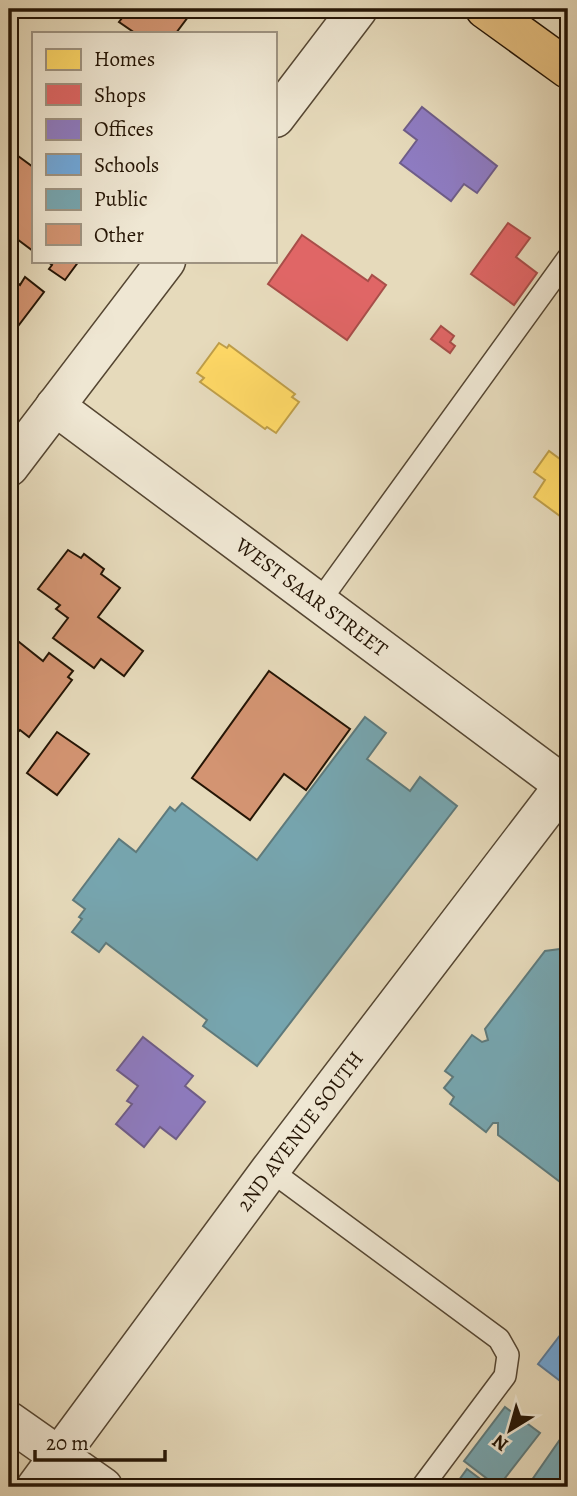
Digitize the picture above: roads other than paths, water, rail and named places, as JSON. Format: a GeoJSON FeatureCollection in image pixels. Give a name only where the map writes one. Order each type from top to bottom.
{"type":"FeatureCollection","features":[{"type":"Feature","properties":{"kind":"main road"},"geometry":{"type":"LineString","coordinates":[[485,9],[568,69]]}},
{"type":"Feature","properties":{"kind":"street"},"geometry":{"type":"LineString","coordinates":[[276,117],[358,9]]}},
{"type":"Feature","properties":{"kind":"street"},"geometry":{"type":"LineString","coordinates":[[9,467],[165,262]]}},
{"type":"Feature","properties":{"kind":"street","name":"WEST SAAR STREET"},"geometry":{"type":"LineString","coordinates":[[55,406],[567,784]]}},
{"type":"Feature","properties":{"kind":"street","name":"2ND AVENUE SOUTH"},"geometry":{"type":"LineString","coordinates":[[36,1487],[270,1170],[567,784]]}},
{"type":"Feature","properties":{"kind":"street"},"geometry":{"type":"LineString","coordinates":[[9,1421],[103,1487]]}},
{"type":"Feature","properties":{"kind":"lane"},"geometry":{"type":"LineString","coordinates":[[319,603],[568,258]]}},
{"type":"Feature","properties":{"kind":"lane"},"geometry":{"type":"LineString","coordinates":[[270,1170],[499,1339],[508,1355],[505,1376],[422,1487]]}}]}
